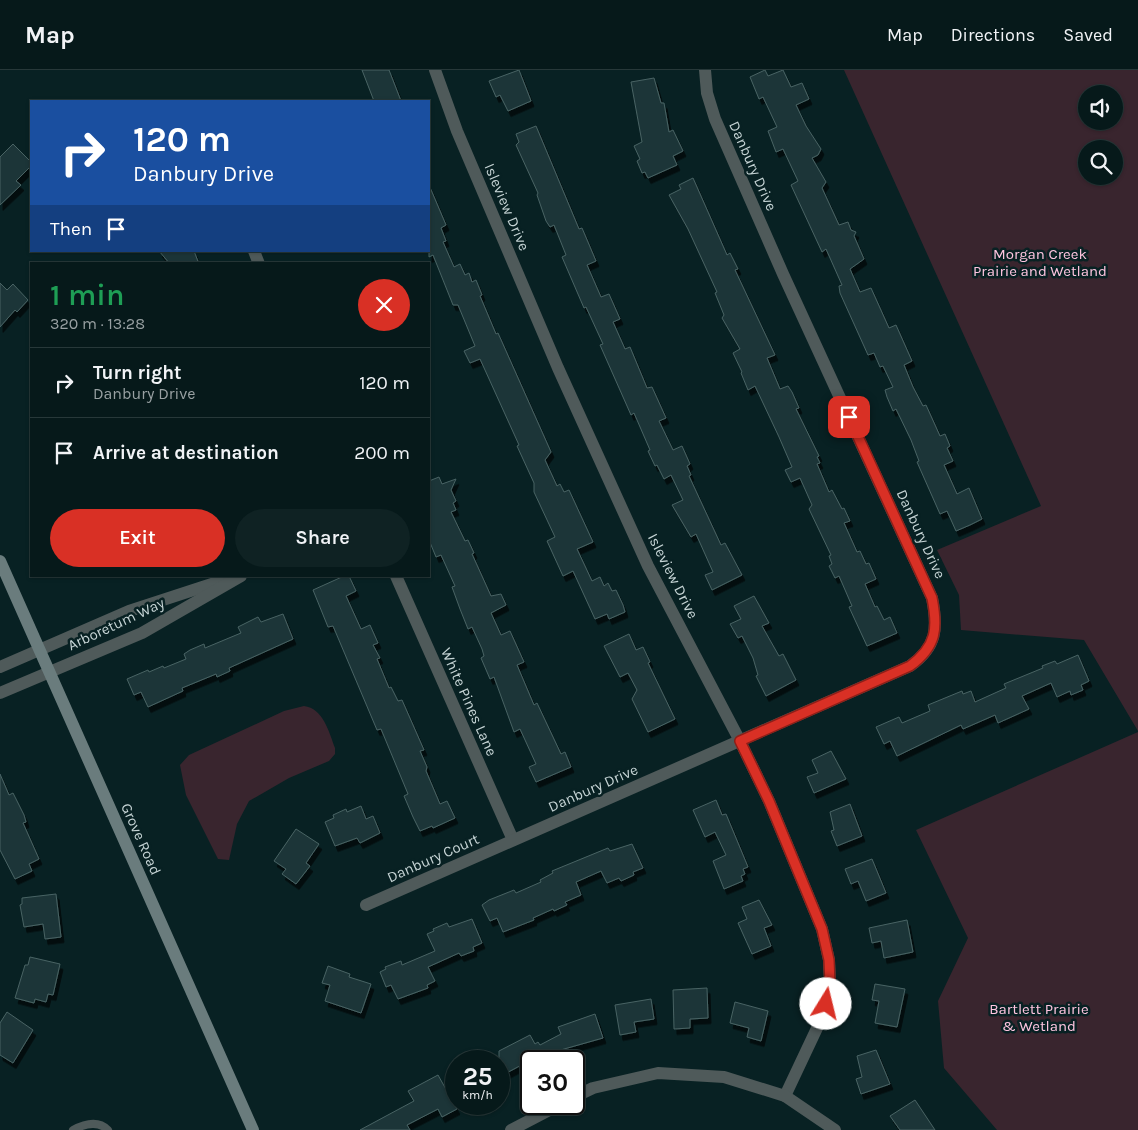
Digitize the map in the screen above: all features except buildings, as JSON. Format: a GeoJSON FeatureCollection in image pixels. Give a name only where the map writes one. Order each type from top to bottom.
{"type":"FeatureCollection","features":[{"type":"Feature","properties":{"kind":"street","name":"Isleview Drive"},"geometry":{"type":"LineString","coordinates":[[435,70],[457,131],[558,368],[648,566],[740,741],[769,801],[822,929],[829,960],[830,984],[826,1004],[786,1096]]}},
{"type":"Feature","properties":{"kind":"street","name":"Danbury Drive"},"geometry":{"type":"LineString","coordinates":[[513,840],[910,666],[927,650],[936,626],[932,598],[783,274],[715,119],[707,93],[705,70]]}},
{"type":"Feature","properties":{"kind":"street","name":"Grove Road"},"geometry":{"type":"LineString","coordinates":[[0,561],[253,1130]]}},
{"type":"Feature","properties":{"kind":"street","name":"Arboretum Way"},"geometry":{"type":"LineString","coordinates":[[0,667],[129,611],[233,577]]}},
{"type":"Feature","properties":{"kind":"street","name":"Arboretum Way"},"geometry":{"type":"LineString","coordinates":[[0,693],[142,633],[239,577]]}},
{"type":"Feature","properties":{"kind":"street","name":"White Pines Lane"},"geometry":{"type":"LineString","coordinates":[[396,577],[513,840]]}},
{"type":"Feature","properties":{"kind":"street","name":"Danbury Court"},"geometry":{"type":"LineString","coordinates":[[366,905],[513,840]]}},
{"type":"Feature","properties":{"kind":"street"},"geometry":{"type":"LineString","coordinates":[[585,1092],[593,1088],[658,1072],[724,1077],[786,1096],[835,1130]]}},
{"type":"Feature","properties":{"kind":"street"},"geometry":{"type":"LineString","coordinates":[[511,1130],[540,1115]]}},
{"type":"Feature","properties":{"kind":"lane"},"geometry":{"type":"LineString","coordinates":[[73,1130],[89,1124],[103,1125],[108,1130]]}},
{"type":"Feature","properties":{"kind":"green space","name":"Morgan Creek Prairie and Wetland"},"geometry":{"type":"Polygon","coordinates":[[[844,70],[1138,70],[1138,731],[1084,640],[961,630],[959,595],[937,550],[1041,506],[844,70]]]}},
{"type":"Feature","properties":{"kind":"green space"},"geometry":{"type":"Polygon","coordinates":[[[304,706],[311,708],[321,716],[328,728],[335,748],[335,754],[329,761],[289,778],[249,801],[237,824],[229,860],[218,859],[186,795],[180,765],[189,755],[284,711],[304,706]]]}},
{"type":"Feature","properties":{"kind":"green space","name":"Bartlett Prairie & Wetland"},"geometry":{"type":"Polygon","coordinates":[[[1138,732],[1138,1130],[997,1130],[944,1068],[938,1001],[968,938],[916,830],[1138,732]]]}},
{"type":"Feature","properties":{"kind":"route"},"geometry":{"type":"LineString","coordinates":[[826,1004],[830,984],[829,960],[822,929],[769,801],[740,741],[910,666],[920,659],[933,638],[936,626],[932,598],[849,417]]}}]}
